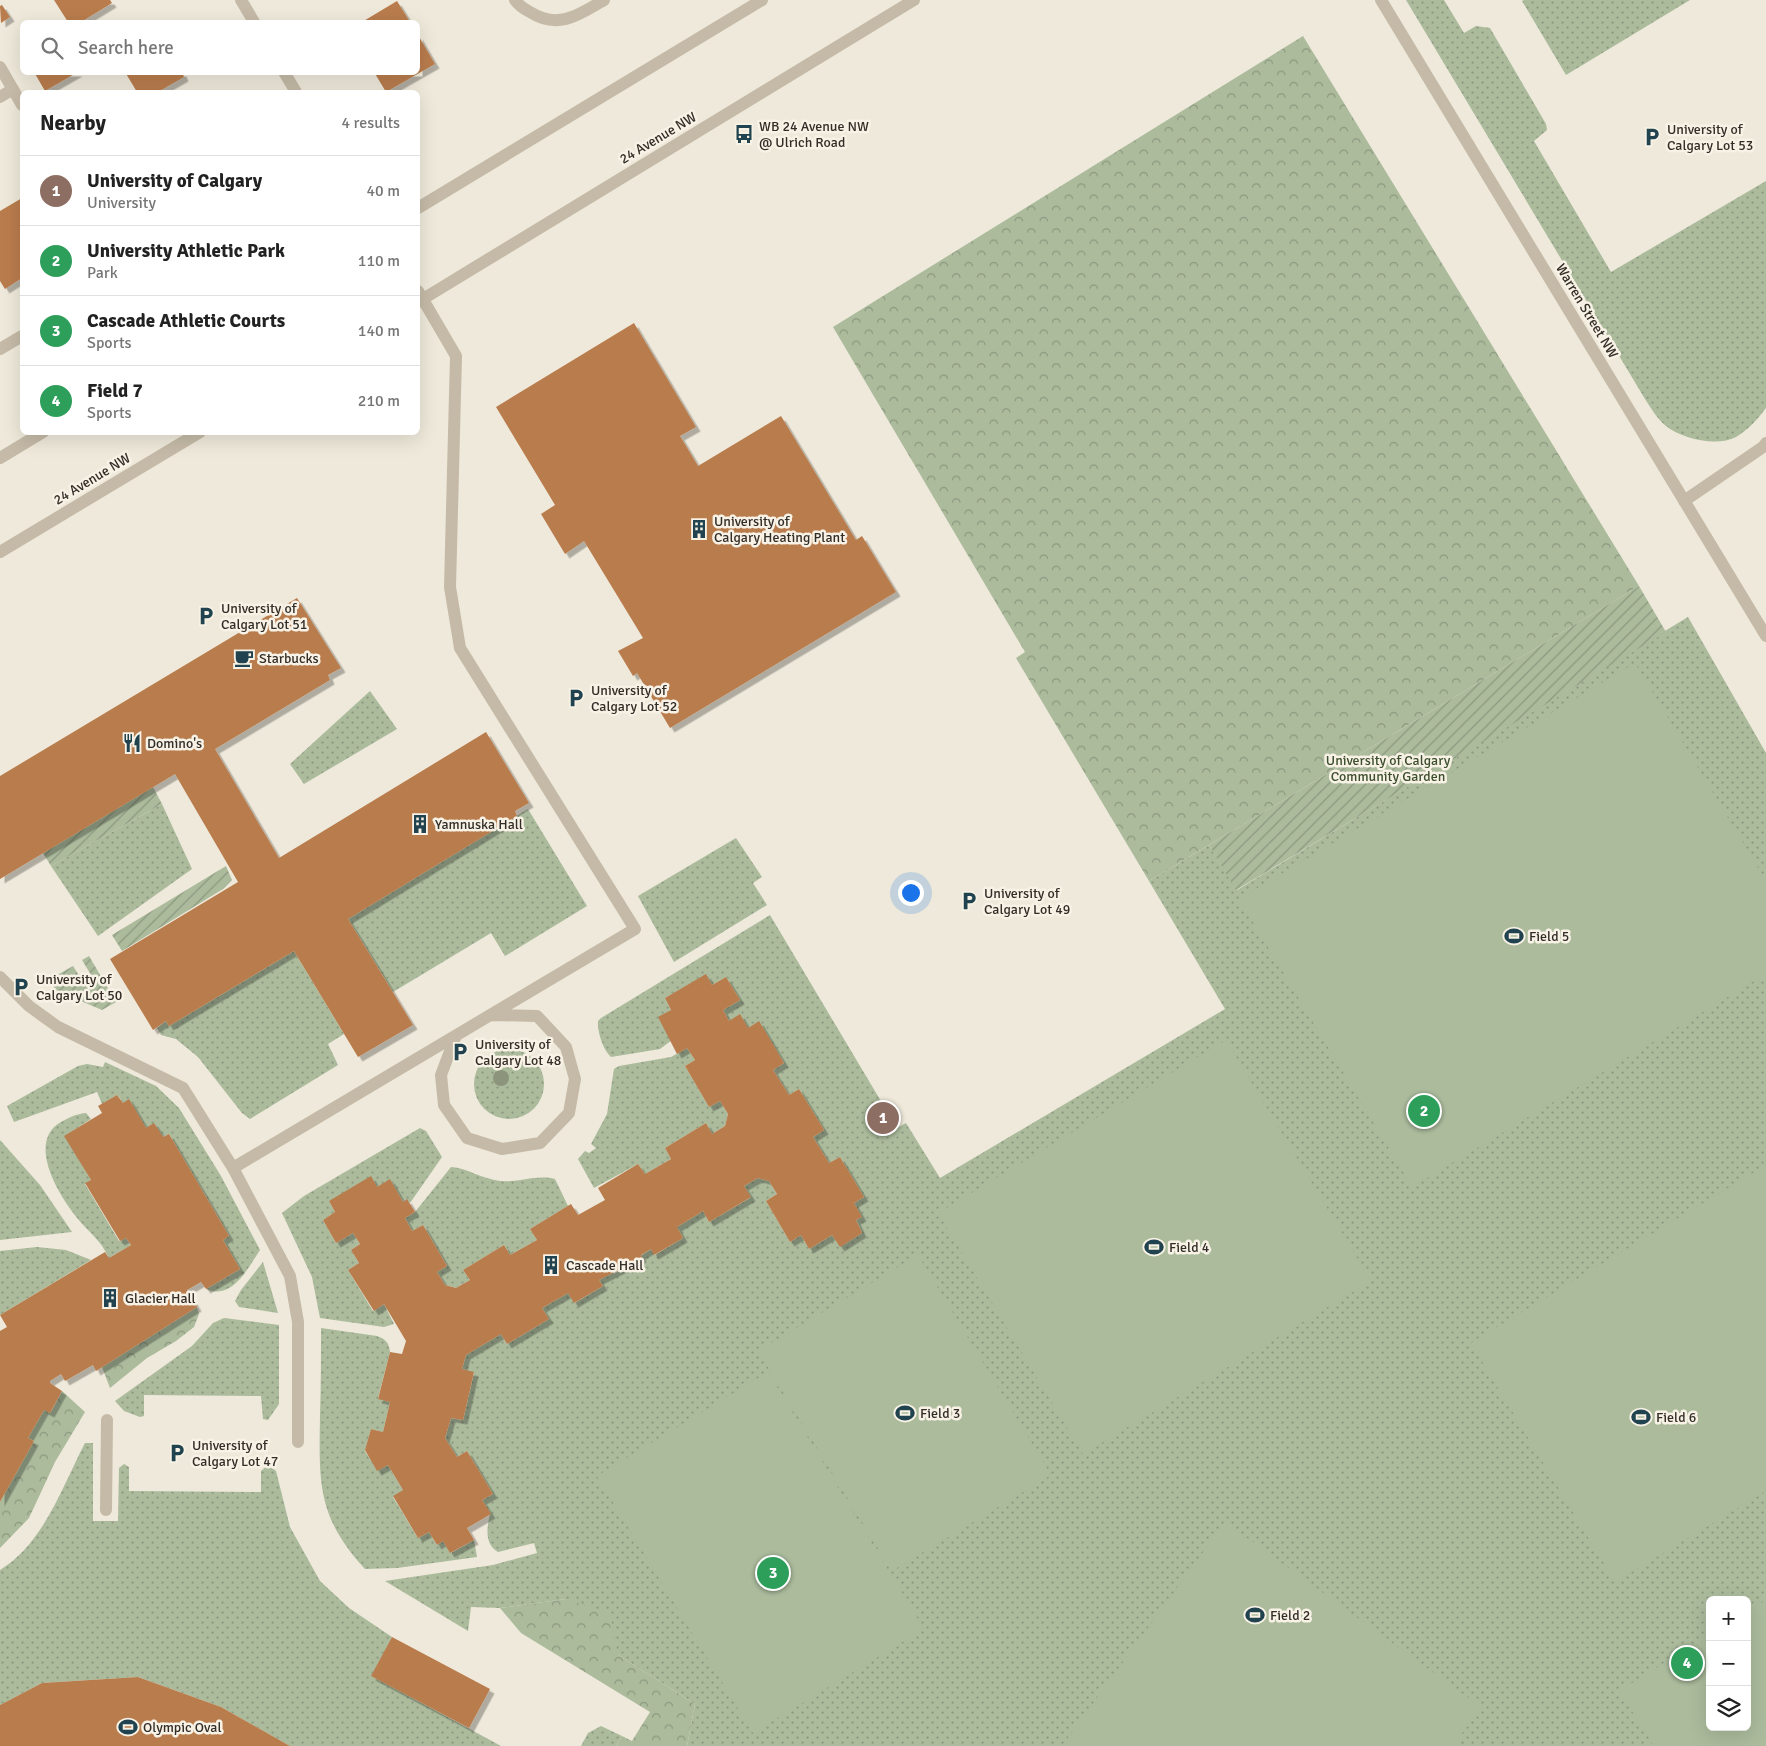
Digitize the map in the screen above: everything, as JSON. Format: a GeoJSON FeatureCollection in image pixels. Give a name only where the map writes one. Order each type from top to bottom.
{"type":"FeatureCollection","features":[{"type":"Feature","properties":{"kind":"street"},"geometry":{"type":"LineString","coordinates":[[240,0],[253,20]]}},
{"type":"Feature","properties":{"kind":"street"},"geometry":{"type":"LineString","coordinates":[[515,0],[518,5],[540,18],[557,22],[581,14],[604,0]]}},
{"type":"Feature","properties":{"kind":"street"},"geometry":{"type":"LineString","coordinates":[[420,207],[762,0]]}},
{"type":"Feature","properties":{"kind":"street","name":"24 Avenue NW"},"geometry":{"type":"LineString","coordinates":[[420,296],[914,0]]}},
{"type":"Feature","properties":{"kind":"street","name":"Warren Street NW"},"geometry":{"type":"LineString","coordinates":[[1381,1],[1766,636]]}},
{"type":"Feature","properties":{"kind":"street"},"geometry":{"type":"LineString","coordinates":[[0,67],[20,101]]}},
{"type":"Feature","properties":{"kind":"street"},"geometry":{"type":"LineString","coordinates":[[286,75],[295,90]]}},
{"type":"Feature","properties":{"kind":"street"},"geometry":{"type":"LineString","coordinates":[[0,97],[13,89]]}},
{"type":"Feature","properties":{"kind":"street"},"geometry":{"type":"LineString","coordinates":[[233,1168],[455,1038],[635,928],[460,648],[450,587],[456,356],[420,299]]}},
{"type":"Feature","properties":{"kind":"street"},"geometry":{"type":"LineString","coordinates":[[0,349],[20,337]]}},
{"type":"Feature","properties":{"kind":"street"},"geometry":{"type":"LineString","coordinates":[[0,458],[38,435]]}},
{"type":"Feature","properties":{"kind":"street","name":"24 Avenue NW"},"geometry":{"type":"LineString","coordinates":[[0,552],[195,435]]}},
{"type":"Feature","properties":{"kind":"street"},"geometry":{"type":"LineString","coordinates":[[1684,501],[1763,447],[1766,442]]}},
{"type":"Feature","properties":{"kind":"street"},"geometry":{"type":"LineString","coordinates":[[0,977],[28,1006],[58,1027],[183,1088],[233,1168],[290,1276],[298,1322],[298,1442]]}},
{"type":"Feature","properties":{"kind":"street"},"geometry":{"type":"LineString","coordinates":[[455,1038],[441,1075],[444,1105],[467,1138],[502,1149],[540,1143],[569,1114],[575,1079],[566,1046],[537,1016],[491,1016]]}},
{"type":"Feature","properties":{"kind":"street"},"geometry":{"type":"LineString","coordinates":[[106,1510],[107,1420]]}},
{"type":"Feature","properties":{"kind":"green space"},"geometry":{"type":"Polygon","coordinates":[[[1406,0],[1444,0],[1464,33],[1476,26],[1490,28],[1546,124],[1547,130],[1534,141],[1611,272],[1766,181],[1766,408],[1745,431],[1728,440],[1700,440],[1673,431],[1657,417],[1406,0]]]}},
{"type":"Feature","properties":{"kind":"green space"},"geometry":{"type":"Polygon","coordinates":[[[1690,0],[1566,75],[1522,1],[1690,0]]]}},
{"type":"Feature","properties":{"kind":"green space"},"geometry":{"type":"Polygon","coordinates":[[[1303,36],[1639,586],[1149,881],[1016,658],[1025,652],[833,327],[1303,36]]]}},
{"type":"Feature","properties":{"kind":"green space","name":"University of Calgary Community Garden"},"geometry":{"type":"Polygon","coordinates":[[[1639,586],[1666,632],[1236,890],[1209,845],[1639,586]]]}},
{"type":"Feature","properties":{"kind":"green space"},"geometry":{"type":"Polygon","coordinates":[[[1688,617],[1766,753],[1766,1746],[687,1746],[695,1704],[618,1655],[566,1599],[500,1608],[471,1607],[468,1631],[385,1581],[493,1565],[537,1553],[534,1543],[498,1552],[490,1545],[488,1524],[490,1514],[482,1500],[493,1494],[467,1451],[457,1457],[445,1438],[451,1418],[463,1420],[474,1373],[462,1369],[466,1355],[501,1334],[507,1344],[549,1319],[542,1308],[568,1293],[575,1303],[603,1286],[599,1280],[613,1272],[614,1274],[651,1249],[655,1255],[683,1238],[677,1227],[703,1211],[709,1222],[750,1198],[744,1186],[758,1178],[769,1181],[777,1194],[766,1201],[790,1242],[801,1235],[809,1249],[832,1235],[840,1246],[862,1233],[856,1220],[861,1217],[854,1203],[864,1197],[840,1157],[829,1163],[813,1137],[824,1130],[799,1089],[789,1095],[773,1070],[784,1063],[758,1022],[748,1028],[729,1021],[723,1010],[740,1000],[726,977],[712,985],[706,975],[665,998],[671,1010],[659,1018],[672,1040],[660,1049],[611,1057],[605,1050],[600,1035],[598,1021],[601,1018],[770,915],[897,1128],[906,1123],[940,1178],[1225,1009],[1149,881],[1209,845],[1237,890],[1688,617]]]}},
{"type":"Feature","properties":{"kind":"green space","name":"Field 5"},"geometry":{"type":"Polygon","coordinates":[[[1635,663],[1766,881],[1766,974],[1412,1187],[1239,899],[1635,663]]]}},
{"type":"Feature","properties":{"kind":"green space"},"geometry":{"type":"Polygon","coordinates":[[[370,691],[397,729],[304,784],[290,764],[370,691]]]}},
{"type":"Feature","properties":{"kind":"green space"},"geometry":{"type":"Polygon","coordinates":[[[153,787],[162,804],[51,866],[43,853],[153,787]]]}},
{"type":"Feature","properties":{"kind":"green space"},"geometry":{"type":"Polygon","coordinates":[[[162,804],[192,869],[98,936],[51,866],[162,804]]]}},
{"type":"Feature","properties":{"kind":"green space"},"geometry":{"type":"Polygon","coordinates":[[[528,809],[587,906],[505,956],[491,933],[393,992],[348,919],[528,809]]]}},
{"type":"Feature","properties":{"kind":"green space"},"geometry":{"type":"Polygon","coordinates":[[[736,838],[762,877],[753,883],[767,905],[674,962],[638,896],[736,838]]]}},
{"type":"Feature","properties":{"kind":"green space"},"geometry":{"type":"Polygon","coordinates":[[[226,866],[232,880],[223,889],[122,951],[112,935],[226,866]]]}},
{"type":"Feature","properties":{"kind":"green space"},"geometry":{"type":"Polygon","coordinates":[[[294,951],[344,1034],[328,1044],[338,1065],[250,1119],[242,1113],[198,1057],[176,1039],[161,1035],[157,1028],[166,1021],[169,1026],[294,951]]]}},
{"type":"Feature","properties":{"kind":"green space"},"geometry":{"type":"Polygon","coordinates":[[[89,956],[116,1002],[102,1010],[53,989],[59,974],[73,966],[87,988],[96,983],[82,960],[89,956]]]}},
{"type":"Feature","properties":{"kind":"green space","name":"Field 4"},"geometry":{"type":"Polygon","coordinates":[[[1226,1040],[1371,1281],[1083,1454],[938,1213],[1226,1040]]]}},
{"type":"Feature","properties":{"kind":"green space"},"geometry":{"type":"Polygon","coordinates":[[[687,1048],[695,1060],[685,1066],[709,1107],[720,1101],[728,1114],[725,1126],[712,1134],[706,1123],[665,1148],[671,1159],[645,1174],[638,1164],[594,1188],[578,1159],[585,1151],[589,1153],[596,1148],[591,1144],[607,1114],[614,1069],[619,1066],[671,1057],[687,1048]]]}},
{"type":"Feature","properties":{"kind":"green space"},"geometry":{"type":"Polygon","coordinates":[[[509,1049],[522,1052],[534,1059],[541,1071],[544,1084],[541,1097],[534,1109],[522,1116],[509,1119],[496,1116],[484,1109],[477,1097],[474,1084],[477,1071],[484,1059],[496,1052],[509,1049]]]}},
{"type":"Feature","properties":{"kind":"green space"},"geometry":{"type":"Polygon","coordinates":[[[105,1062],[156,1086],[179,1108],[221,1176],[260,1250],[238,1281],[231,1287],[215,1292],[206,1289],[240,1269],[223,1240],[229,1236],[169,1134],[163,1137],[146,1128],[117,1095],[102,1104],[97,1092],[14,1122],[7,1106],[78,1066],[87,1064],[103,1067],[105,1062]]]}},
{"type":"Feature","properties":{"kind":"green space"},"geometry":{"type":"Polygon","coordinates":[[[86,1113],[91,1119],[65,1136],[91,1180],[85,1184],[119,1241],[126,1238],[131,1245],[109,1258],[64,1200],[52,1177],[46,1152],[47,1140],[52,1130],[67,1119],[86,1113]]]}},
{"type":"Feature","properties":{"kind":"green space"},"geometry":{"type":"Polygon","coordinates":[[[420,1128],[426,1131],[442,1157],[410,1203],[407,1200],[403,1202],[390,1180],[377,1187],[329,1201],[335,1212],[323,1220],[336,1243],[353,1233],[360,1244],[351,1250],[359,1263],[348,1270],[373,1311],[384,1304],[394,1324],[384,1327],[320,1318],[312,1277],[282,1213],[304,1196],[420,1128]]]}},
{"type":"Feature","properties":{"kind":"green space"},"geometry":{"type":"Polygon","coordinates":[[[0,1140],[40,1185],[72,1232],[0,1240],[0,1140]]]}},
{"type":"Feature","properties":{"kind":"green space","name":"Field 6"},"geometry":{"type":"Polygon","coordinates":[[[1766,1165],[1766,1491],[1615,1582],[1471,1343],[1766,1165]]]}},
{"type":"Feature","properties":{"kind":"green space"},"geometry":{"type":"Polygon","coordinates":[[[451,1167],[500,1181],[541,1177],[555,1179],[568,1206],[530,1229],[537,1240],[510,1255],[504,1245],[463,1270],[470,1280],[456,1288],[445,1285],[437,1272],[447,1266],[423,1225],[412,1231],[405,1218],[415,1212],[451,1167]]]}},
{"type":"Feature","properties":{"kind":"green space"},"geometry":{"type":"Polygon","coordinates":[[[37,1247],[66,1250],[91,1260],[0,1315],[0,1251],[37,1247]]]}},
{"type":"Feature","properties":{"kind":"green space","name":"Field 3"},"geometry":{"type":"Polygon","coordinates":[[[918,1255],[1051,1475],[892,1571],[758,1351],[918,1255]]]}},
{"type":"Feature","properties":{"kind":"green space"},"geometry":{"type":"Polygon","coordinates":[[[263,1262],[278,1313],[239,1307],[235,1301],[241,1290],[263,1262]]]}},
{"type":"Feature","properties":{"kind":"green space"},"geometry":{"type":"Polygon","coordinates":[[[197,1307],[199,1314],[194,1327],[176,1341],[147,1358],[110,1388],[102,1367],[197,1307]]]}},
{"type":"Feature","properties":{"kind":"green space"},"geometry":{"type":"Polygon","coordinates":[[[224,1318],[279,1325],[279,1404],[268,1420],[263,1419],[261,1396],[144,1395],[144,1416],[140,1417],[124,1411],[115,1401],[192,1346],[213,1323],[224,1318]]]}},
{"type":"Feature","properties":{"kind":"green space"},"geometry":{"type":"Polygon","coordinates":[[[321,1328],[377,1336],[388,1343],[390,1352],[378,1398],[390,1402],[383,1432],[371,1429],[365,1451],[377,1470],[388,1465],[403,1490],[393,1497],[418,1538],[429,1532],[437,1545],[443,1541],[451,1553],[474,1540],[477,1557],[397,1568],[365,1569],[349,1550],[329,1515],[321,1480],[321,1328]]]}},
{"type":"Feature","properties":{"kind":"green space"},"geometry":{"type":"Polygon","coordinates":[[[768,1372],[924,1629],[753,1733],[597,1476],[768,1372]]]}},
{"type":"Feature","properties":{"kind":"green space"},"geometry":{"type":"Polygon","coordinates":[[[62,1391],[85,1412],[55,1462],[29,1518],[0,1548],[0,1502],[34,1441],[28,1438],[44,1410],[51,1412],[62,1391]]]}},
{"type":"Feature","properties":{"kind":"green space"},"geometry":{"type":"Polygon","coordinates":[[[85,1443],[93,1443],[93,1521],[118,1521],[119,1468],[124,1464],[129,1467],[129,1491],[261,1492],[261,1471],[268,1465],[276,1471],[290,1527],[320,1581],[349,1608],[392,1637],[372,1676],[501,1746],[290,1746],[221,1707],[138,1677],[42,1683],[0,1705],[0,1570],[29,1545],[40,1530],[60,1495],[85,1443]]]}},
{"type":"Feature","properties":{"kind":"green space","name":"Field 2"},"geometry":{"type":"Polygon","coordinates":[[[1225,1522],[1481,1707],[1453,1746],[1062,1746],[1225,1522]]]}},
{"type":"Feature","properties":{"kind":"green space"},"geometry":{"type":"Polygon","coordinates":[[[566,1599],[610,1613],[618,1655],[695,1704],[687,1746],[616,1746],[622,1736],[632,1741],[650,1712],[521,1633],[500,1608],[566,1599]]]}},
{"type":"Feature","properties":{"kind":"green space"},"geometry":{"type":"Polygon","coordinates":[[[1766,1600],[1766,1746],[1654,1746],[1619,1691],[1706,1637],[1706,1731],[1751,1731],[1751,1609],[1766,1600]]]}},
{"type":"Feature","properties":{"kind":"green space"},"geometry":{"type":"Polygon","coordinates":[[[601,1726],[622,1736],[616,1746],[581,1746],[588,1733],[601,1726]]]}},
{"type":"Feature","properties":{"kind":"building"},"geometry":{"type":"Polygon","coordinates":[[[54,0],[110,0],[112,3],[84,20],[67,20],[54,0]]]}},
{"type":"Feature","properties":{"kind":"building"},"geometry":{"type":"Polygon","coordinates":[[[397,1],[409,20],[365,20],[397,1]]]}},
{"type":"Feature","properties":{"kind":"building"},"geometry":{"type":"Polygon","coordinates":[[[2,5],[10,17],[1,23],[0,6],[2,5]]]}},
{"type":"Feature","properties":{"kind":"building"},"geometry":{"type":"Polygon","coordinates":[[[420,38],[435,64],[420,73],[420,38]]]}},
{"type":"Feature","properties":{"kind":"building"},"geometry":{"type":"Polygon","coordinates":[[[36,75],[73,75],[47,90],[44,90],[36,75]]]}},
{"type":"Feature","properties":{"kind":"building"},"geometry":{"type":"Polygon","coordinates":[[[127,75],[183,75],[184,77],[161,90],[136,90],[127,75]]]}},
{"type":"Feature","properties":{"kind":"building"},"geometry":{"type":"Polygon","coordinates":[[[376,75],[416,75],[390,90],[385,90],[376,75]]]}},
{"type":"Feature","properties":{"kind":"building"},"geometry":{"type":"Polygon","coordinates":[[[20,199],[20,279],[5,289],[0,281],[0,211],[20,199]]]}},
{"type":"Feature","properties":{"kind":"building","name":"University of Calgary Heating Plant"},"geometry":{"type":"Polygon","coordinates":[[[634,323],[696,427],[680,436],[698,466],[781,416],[856,540],[862,536],[896,592],[670,728],[637,673],[633,676],[618,651],[643,638],[584,541],[565,554],[541,514],[555,505],[496,407],[634,323]]]}},
{"type":"Feature","properties":{"kind":"building","name":"Yamnuska Hall"},"geometry":{"type":"Polygon","coordinates":[[[297,598],[341,668],[328,675],[330,680],[215,749],[279,858],[486,732],[529,803],[515,811],[517,816],[348,919],[413,1025],[358,1057],[294,951],[169,1026],[166,1021],[153,1030],[110,959],[238,882],[175,774],[0,879],[0,776],[297,598]]]}},
{"type":"Feature","properties":{"kind":"building","name":"Cascade Hall"},"geometry":{"type":"Polygon","coordinates":[[[706,974],[712,985],[726,977],[740,1000],[723,1010],[729,1021],[740,1014],[748,1028],[759,1021],[784,1063],[773,1070],[789,1095],[799,1089],[824,1130],[813,1137],[829,1163],[840,1157],[864,1197],[854,1203],[862,1217],[856,1220],[862,1233],[840,1247],[832,1235],[809,1249],[801,1235],[790,1242],[766,1201],[777,1194],[769,1181],[758,1178],[744,1186],[751,1197],[709,1222],[703,1211],[677,1227],[683,1238],[654,1255],[651,1249],[641,1255],[642,1258],[599,1280],[603,1286],[574,1303],[568,1293],[542,1308],[549,1319],[507,1344],[501,1334],[466,1355],[462,1369],[474,1372],[463,1420],[451,1418],[445,1438],[457,1457],[467,1451],[493,1494],[482,1500],[491,1514],[467,1528],[474,1540],[450,1553],[443,1541],[437,1545],[429,1532],[418,1538],[393,1496],[403,1490],[388,1465],[377,1471],[365,1450],[371,1429],[383,1432],[390,1402],[378,1399],[390,1352],[402,1354],[406,1341],[384,1304],[374,1311],[348,1270],[359,1263],[351,1250],[360,1244],[353,1233],[336,1243],[323,1220],[335,1212],[329,1201],[371,1176],[377,1187],[390,1179],[403,1202],[407,1199],[415,1212],[405,1218],[412,1231],[423,1225],[447,1266],[437,1272],[445,1285],[456,1288],[470,1280],[463,1270],[504,1245],[510,1255],[537,1240],[530,1229],[571,1204],[578,1215],[605,1200],[598,1188],[638,1164],[645,1174],[671,1159],[665,1148],[706,1123],[712,1134],[725,1126],[728,1114],[720,1101],[709,1107],[685,1066],[695,1060],[687,1048],[677,1054],[658,1017],[671,1010],[665,998],[706,974]]]}},
{"type":"Feature","properties":{"kind":"building","name":"Glacier Hall"},"geometry":{"type":"Polygon","coordinates":[[[117,1095],[123,1103],[129,1099],[146,1128],[154,1123],[163,1137],[169,1134],[229,1236],[223,1240],[240,1269],[206,1289],[201,1282],[187,1290],[197,1307],[96,1371],[93,1365],[65,1381],[61,1374],[50,1381],[50,1383],[62,1391],[50,1413],[44,1410],[28,1438],[34,1441],[0,1502],[0,1331],[7,1327],[0,1315],[105,1252],[109,1258],[131,1245],[126,1238],[120,1241],[85,1183],[91,1180],[64,1136],[102,1113],[98,1106],[117,1095]]]}},
{"type":"Feature","properties":{"kind":"building"},"geometry":{"type":"Polygon","coordinates":[[[392,1637],[490,1689],[469,1728],[371,1676],[392,1637]]]}},
{"type":"Feature","properties":{"kind":"building","name":"Olympic Oval"},"geometry":{"type":"Polygon","coordinates":[[[138,1677],[221,1707],[290,1746],[0,1746],[0,1705],[42,1683],[138,1677]]]}},
{"type":"Feature","properties":{"kind":"place","name":"WB 24 Avenue NW @ Ulrich Road"},"geometry":{"type":"Point","coordinates":[744,134]}},
{"type":"Feature","properties":{"kind":"place","name":"University of Calgary Lot 53"},"geometry":{"type":"Point","coordinates":[1652,137]}},
{"type":"Feature","properties":{"kind":"place","name":"University of Calgary Heating Plant"},"geometry":{"type":"Point","coordinates":[699,529]}},
{"type":"Feature","properties":{"kind":"place","name":"University of Calgary Lot 51"},"geometry":{"type":"Point","coordinates":[206,616]}},
{"type":"Feature","properties":{"kind":"place","name":"Starbucks"},"geometry":{"type":"Point","coordinates":[244,658]}},
{"type":"Feature","properties":{"kind":"place","name":"University of Calgary Lot 52"},"geometry":{"type":"Point","coordinates":[576,698]}},
{"type":"Feature","properties":{"kind":"place","name":"Domino's"},"geometry":{"type":"Point","coordinates":[132,743]}},
{"type":"Feature","properties":{"kind":"place","name":"Yamnuska Hall"},"geometry":{"type":"Point","coordinates":[420,824]}},
{"type":"Feature","properties":{"kind":"place","name":"University of Calgary Lot 49"},"geometry":{"type":"Point","coordinates":[969,901]}},
{"type":"Feature","properties":{"kind":"place","name":"Field 5"},"geometry":{"type":"Point","coordinates":[1514,936]}},
{"type":"Feature","properties":{"kind":"place","name":"University of Calgary Lot 50"},"geometry":{"type":"Point","coordinates":[21,987]}},
{"type":"Feature","properties":{"kind":"place","name":"University of Calgary Lot 48"},"geometry":{"type":"Point","coordinates":[460,1052]}},
{"type":"Feature","properties":{"kind":"place","name":"University Athletic Park"},"geometry":{"type":"Point","coordinates":[1424,1111]}},
{"type":"Feature","properties":{"kind":"place","name":"University of Calgary"},"geometry":{"type":"Point","coordinates":[883,1118]}},
{"type":"Feature","properties":{"kind":"place","name":"Field 4"},"geometry":{"type":"Point","coordinates":[1154,1247]}},
{"type":"Feature","properties":{"kind":"place","name":"Cascade Hall"},"geometry":{"type":"Point","coordinates":[551,1265]}},
{"type":"Feature","properties":{"kind":"place","name":"Glacier Hall"},"geometry":{"type":"Point","coordinates":[110,1298]}},
{"type":"Feature","properties":{"kind":"place","name":"Field 3"},"geometry":{"type":"Point","coordinates":[905,1413]}},
{"type":"Feature","properties":{"kind":"place","name":"Field 6"},"geometry":{"type":"Point","coordinates":[1641,1417]}},
{"type":"Feature","properties":{"kind":"place","name":"University of Calgary Lot 47"},"geometry":{"type":"Point","coordinates":[177,1453]}},
{"type":"Feature","properties":{"kind":"place","name":"Cascade Athletic Courts"},"geometry":{"type":"Point","coordinates":[773,1573]}},
{"type":"Feature","properties":{"kind":"place","name":"Field 2"},"geometry":{"type":"Point","coordinates":[1255,1615]}},
{"type":"Feature","properties":{"kind":"place","name":"Field 7"},"geometry":{"type":"Point","coordinates":[1687,1663]}},
{"type":"Feature","properties":{"kind":"place","name":"Olympic Oval"},"geometry":{"type":"Point","coordinates":[128,1727]}}]}
